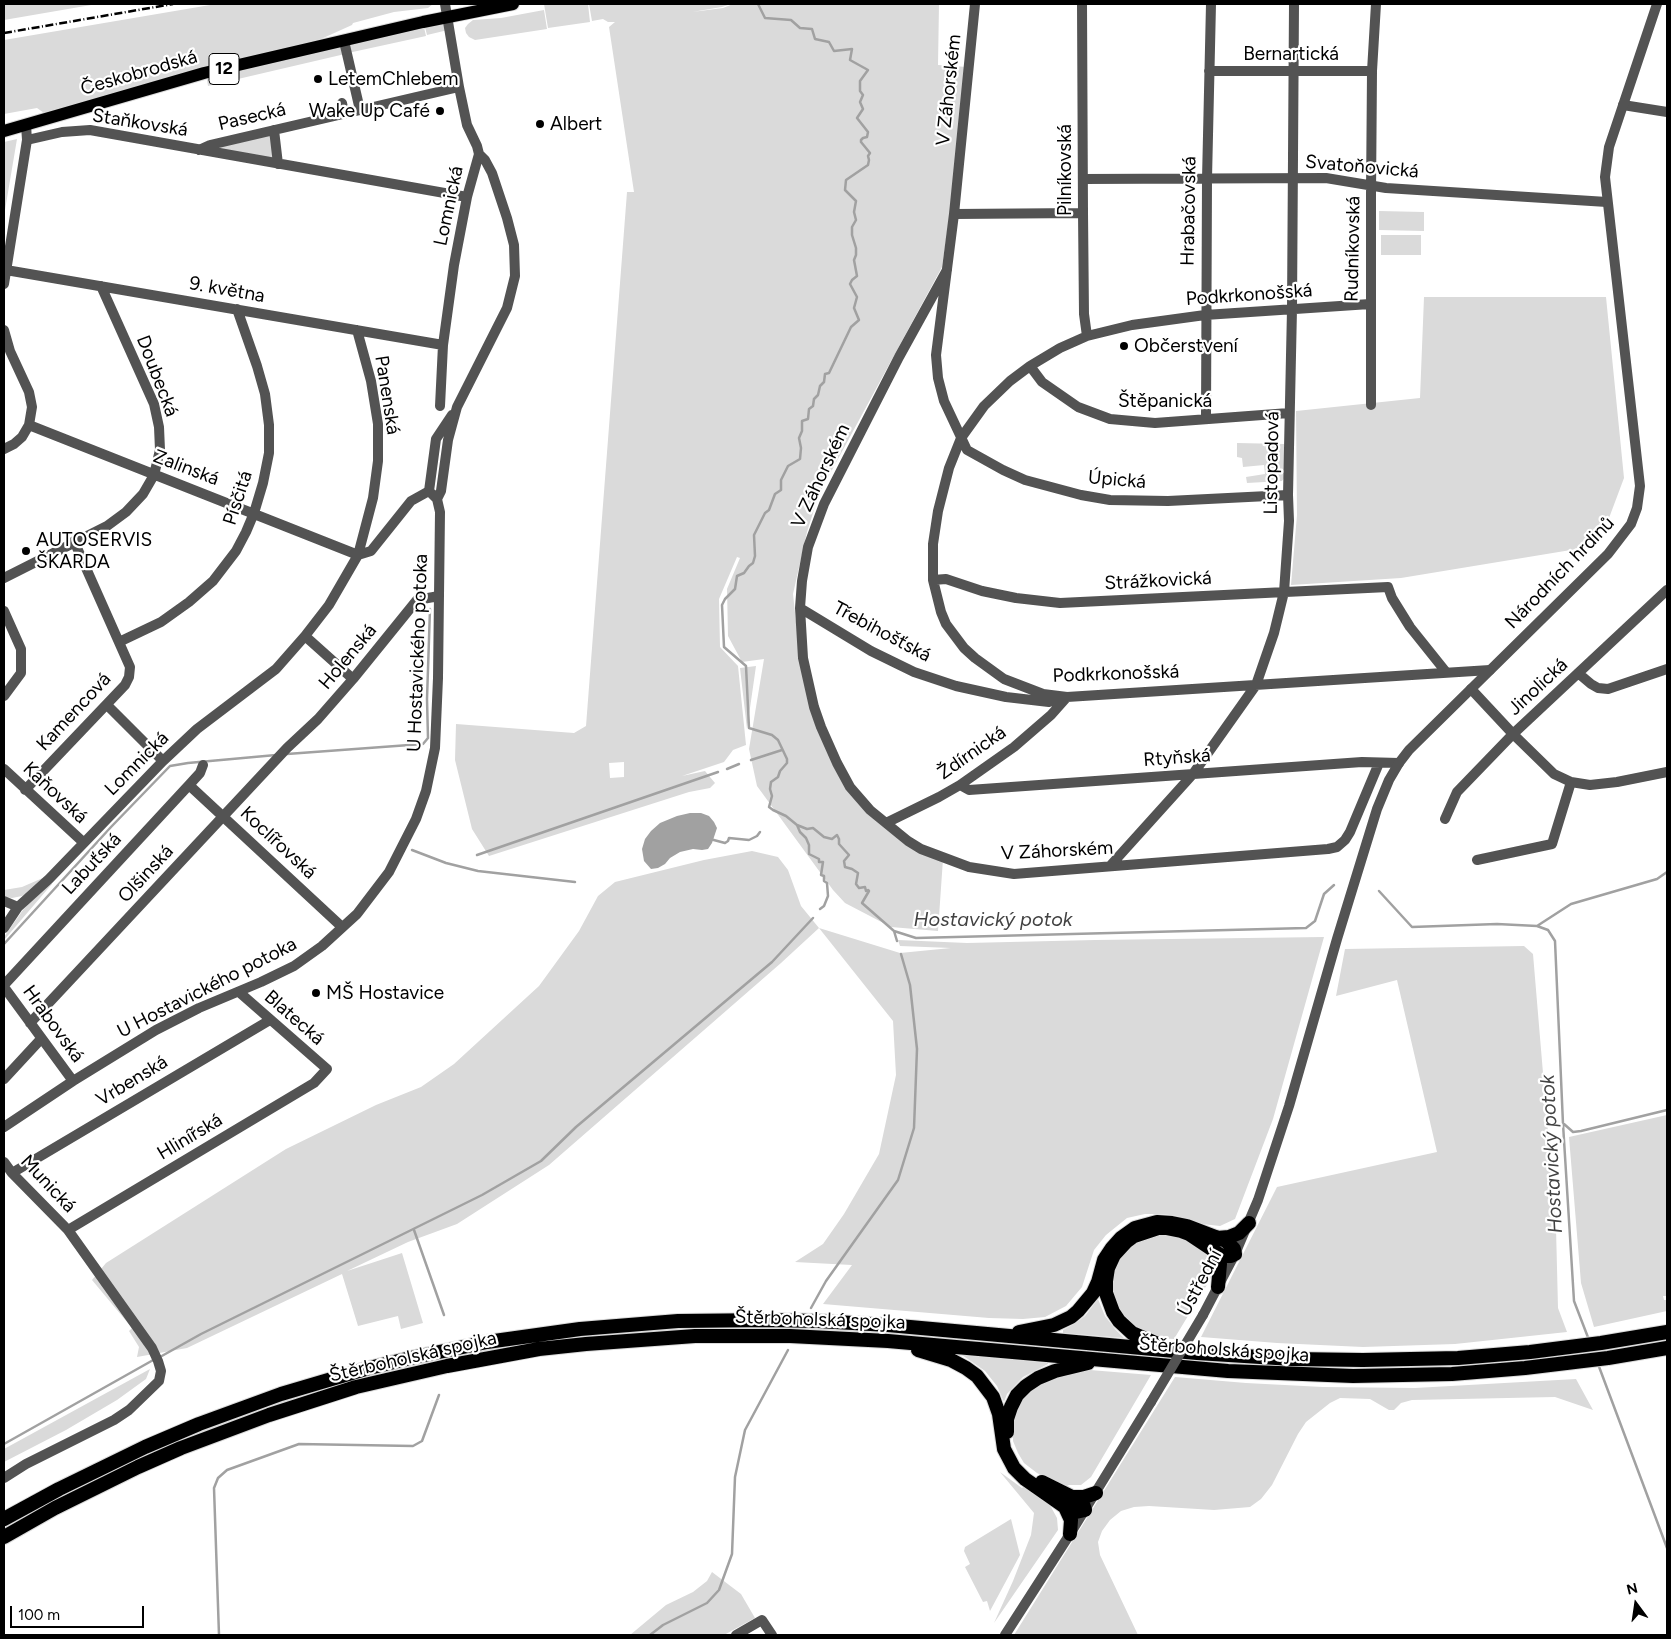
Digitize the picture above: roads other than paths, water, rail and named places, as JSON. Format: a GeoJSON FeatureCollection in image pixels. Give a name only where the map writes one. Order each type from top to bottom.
{"type":"FeatureCollection","features":[{"type":"Feature","properties":{"kind":"highway"},"geometry":{"type":"LineString","coordinates":[[985,1334],[1043,1328],[1071,1317],[1093,1293],[1104,1260],[1112,1248],[1121,1238],[1135,1228],[1157,1222],[1172,1222],[1215,1244],[1225,1257],[1235,1254]]}},
{"type":"Feature","properties":{"kind":"highway"},"geometry":{"type":"LineString","coordinates":[[1197,1353],[1170,1348],[1138,1336],[1116,1317],[1110,1307],[1106,1292],[1106,1276],[1111,1262],[1119,1248],[1134,1236],[1149,1230],[1166,1228],[1182,1231],[1215,1244],[1239,1233],[1249,1223]]}},
{"type":"Feature","properties":{"kind":"highway"},"geometry":{"type":"LineString","coordinates":[[1215,1244],[1220,1264],[1218,1287]]}},
{"type":"Feature","properties":{"kind":"highway","name":"Štěrboholská spojka"},"geometry":{"type":"LineString","coordinates":[[4,1519],[102,1467],[145,1447],[234,1411],[298,1389],[369,1368],[486,1342],[627,1324],[724,1320],[818,1321],[1197,1353],[1308,1359],[1394,1360],[1482,1356],[1576,1347],[1667,1332]]}},
{"type":"Feature","properties":{"kind":"highway","name":"Štěrboholská spojka"},"geometry":{"type":"LineString","coordinates":[[4,1537],[107,1481],[225,1430],[356,1387],[447,1366],[539,1350],[636,1339],[758,1335],[888,1341],[1228,1370],[1353,1376],[1476,1372],[1608,1358],[1667,1348]]}},
{"type":"Feature","properties":{"kind":"highway"},"geometry":{"type":"LineString","coordinates":[[888,1341],[951,1360],[977,1376],[986,1386],[996,1403],[1002,1442],[1010,1462],[1025,1479],[1068,1502],[1083,1504],[1085,1510]]}},
{"type":"Feature","properties":{"kind":"highway"},"geometry":{"type":"LineString","coordinates":[[1096,1493],[1068,1502],[1032,1476],[1018,1463],[1009,1442],[1007,1426],[1009,1413],[1014,1401],[1022,1390],[1038,1378],[1078,1365],[1119,1361]]}},
{"type":"Feature","properties":{"kind":"highway"},"geometry":{"type":"LineString","coordinates":[[1068,1502],[1071,1520],[1070,1534]]}},
{"type":"Feature","properties":{"kind":"main road","name":"Českobrodská"},"geometry":{"type":"LineString","coordinates":[[4,131],[204,73],[345,47],[447,17],[513,4]]}},
{"type":"Feature","properties":{"kind":"street","name":"Lomnická"},"geometry":{"type":"LineString","coordinates":[[440,406],[443,345],[454,266],[478,154],[477,146],[467,125],[445,4]]}},
{"type":"Feature","properties":{"kind":"street","name":"V Záhorském"},"geometry":{"type":"LineString","coordinates":[[961,438],[944,400],[938,378],[936,355],[954,214],[975,4]]}},
{"type":"Feature","properties":{"kind":"street","name":"Pilníkovská"},"geometry":{"type":"LineString","coordinates":[[1082,4],[1084,314],[1087,336]]}},
{"type":"Feature","properties":{"kind":"street","name":"Hrabačovská"},"geometry":{"type":"LineString","coordinates":[[1206,419],[1205,315],[1211,4]]}},
{"type":"Feature","properties":{"kind":"street","name":"Listopadová"},"geometry":{"type":"LineString","coordinates":[[1110,866],[1193,774],[1256,685],[1274,633],[1284,592],[1289,521],[1294,4]]}},
{"type":"Feature","properties":{"kind":"street","name":"Rudníkovská"},"geometry":{"type":"LineString","coordinates":[[1370,405],[1372,71],[1376,4]]}},
{"type":"Feature","properties":{"kind":"street","name":"Národních hrdinů"},"geometry":{"type":"LineString","coordinates":[[1337,939],[1377,809],[1399,762],[1408,750],[1608,554],[1631,524],[1637,508],[1640,486],[1605,176],[1609,147],[1657,4]]}},
{"type":"Feature","properties":{"kind":"street"},"geometry":{"type":"LineString","coordinates":[[345,47],[360,110]]}},
{"type":"Feature","properties":{"kind":"street","name":"Bernartická"},"geometry":{"type":"LineString","coordinates":[[1209,71],[1372,71]]}},
{"type":"Feature","properties":{"kind":"street","name":"Pasecká"},"geometry":{"type":"LineString","coordinates":[[200,150],[210,145],[459,87]]}},
{"type":"Feature","properties":{"kind":"street"},"geometry":{"type":"LineString","coordinates":[[342,103],[344,114]]}},
{"type":"Feature","properties":{"kind":"street"},"geometry":{"type":"LineString","coordinates":[[1623,105],[1667,112]]}},
{"type":"Feature","properties":{"kind":"street"},"geometry":{"type":"LineString","coordinates":[[4,284],[27,140],[26,125]]}},
{"type":"Feature","properties":{"kind":"street","name":"Staňkovská"},"geometry":{"type":"LineString","coordinates":[[27,140],[62,132],[90,130],[468,197]]}},
{"type":"Feature","properties":{"kind":"street"},"geometry":{"type":"LineString","coordinates":[[274,130],[278,164]]}},
{"type":"Feature","properties":{"kind":"street","name":"U Hostavického potoka"},"geometry":{"type":"LineString","coordinates":[[4,1127],[73,1081],[156,1030],[199,1008],[239,992],[294,966],[322,946],[369,900],[389,872],[413,826],[426,791],[435,748],[440,512],[437,499],[441,491],[448,440],[457,407],[507,308],[515,276],[514,245],[507,218],[492,173],[486,160],[478,154]]}},
{"type":"Feature","properties":{"kind":"street","name":"Svatoňovická"},"geometry":{"type":"LineString","coordinates":[[1083,179],[1326,178],[1371,186],[1607,202]]}},
{"type":"Feature","properties":{"kind":"street"},"geometry":{"type":"LineString","coordinates":[[954,214],[1083,213]]}},
{"type":"Feature","properties":{"kind":"street","name":"9. května"},"geometry":{"type":"LineString","coordinates":[[6,270],[443,345]]}},
{"type":"Feature","properties":{"kind":"street","name":"V Záhorském"},"geometry":{"type":"LineString","coordinates":[[947,270],[899,357],[824,504],[808,547],[802,581],[800,608],[802,658],[807,680],[821,727],[837,763],[850,787],[870,810],[908,841],[921,849],[969,867],[1014,874],[1328,849],[1337,847],[1350,832],[1379,762]]}},
{"type":"Feature","properties":{"kind":"street","name":"Doubecká"},"geometry":{"type":"LineString","coordinates":[[4,578],[107,526],[126,512],[142,494],[154,475],[160,450],[159,427],[154,404],[102,286]]}},
{"type":"Feature","properties":{"kind":"street","name":"Podkrkonošská"},"geometry":{"type":"LineString","coordinates":[[1370,304],[1205,315],[1132,325],[1087,336],[1060,348],[1030,366],[1010,380],[984,406],[961,438],[949,468],[938,511],[933,544],[933,580],[936,596],[946,624],[964,648],[1004,679],[1043,694],[1067,697],[1490,670]]}},
{"type":"Feature","properties":{"kind":"street","name":"Písčitá"},"geometry":{"type":"LineString","coordinates":[[119,642],[161,622],[189,602],[213,581],[236,551],[254,513],[269,453],[269,425],[265,394],[237,309]]}},
{"type":"Feature","properties":{"kind":"street"},"geometry":{"type":"LineString","coordinates":[[4,330],[10,351],[29,392],[32,407],[29,425],[22,437],[4,449]]}},
{"type":"Feature","properties":{"kind":"street","name":"Panenská"},"geometry":{"type":"LineString","coordinates":[[357,330],[371,381],[378,424],[378,452],[373,498],[358,555]]}},
{"type":"Feature","properties":{"kind":"street","name":"Štěpanická"},"geometry":{"type":"LineString","coordinates":[[1030,366],[1042,382],[1078,407],[1110,419],[1155,423],[1290,413]]}},
{"type":"Feature","properties":{"kind":"street"},"geometry":{"type":"LineString","coordinates":[[437,499],[429,491],[436,439],[457,407]]}},
{"type":"Feature","properties":{"kind":"street","name":"Zalinská"},"geometry":{"type":"LineString","coordinates":[[29,425],[358,555]]}},
{"type":"Feature","properties":{"kind":"street","name":"Úpická"},"geometry":{"type":"LineString","coordinates":[[961,438],[967,450],[1003,470],[1025,480],[1081,495],[1110,500],[1139,501],[1288,496]]}},
{"type":"Feature","properties":{"kind":"street","name":"Lomnická"},"geometry":{"type":"LineString","coordinates":[[4,928],[18,908],[49,879],[163,761],[197,729],[276,669],[305,636],[329,604],[358,555],[371,551],[411,501],[429,491]]}},
{"type":"Feature","properties":{"kind":"street","name":"Kamencová"},"geometry":{"type":"LineString","coordinates":[[25,790],[107,705],[125,685],[129,677],[130,667],[74,541]]}},
{"type":"Feature","properties":{"kind":"street","name":"Strážkovická"},"geometry":{"type":"LineString","coordinates":[[933,580],[946,579],[990,593],[1060,603],[1388,587],[1392,598],[1410,627],[1446,672]]}},
{"type":"Feature","properties":{"kind":"street","name":"Jinolická"},"geometry":{"type":"LineString","coordinates":[[1445,819],[1457,792],[1513,734],[1667,590]]}},
{"type":"Feature","properties":{"kind":"street","name":"Holenská"},"geometry":{"type":"LineString","coordinates":[[287,748],[313,724],[353,679],[417,600],[439,596]]}},
{"type":"Feature","properties":{"kind":"street","name":"Třebihošťská"},"geometry":{"type":"LineString","coordinates":[[800,608],[871,651],[914,672],[956,686],[1006,697],[1049,702],[1067,697]]}},
{"type":"Feature","properties":{"kind":"street"},"geometry":{"type":"LineString","coordinates":[[4,611],[21,649],[21,673],[4,696]]}},
{"type":"Feature","properties":{"kind":"street"},"geometry":{"type":"LineString","coordinates":[[305,636],[353,679]]}},
{"type":"Feature","properties":{"kind":"street"},"geometry":{"type":"LineString","coordinates":[[1578,673],[1598,688],[1608,689],[1667,669]]}},
{"type":"Feature","properties":{"kind":"street"},"geometry":{"type":"LineString","coordinates":[[1471,689],[1554,774],[1572,782],[1590,785],[1617,782],[1667,772]]}},
{"type":"Feature","properties":{"kind":"street","name":"Ždírnická"},"geometry":{"type":"LineString","coordinates":[[886,823],[960,785],[1014,747],[1051,715],[1067,697]]}},
{"type":"Feature","properties":{"kind":"street"},"geometry":{"type":"LineString","coordinates":[[107,705],[163,761]]}},
{"type":"Feature","properties":{"kind":"street","name":"Olšinská"},"geometry":{"type":"LineString","coordinates":[[30,1023],[287,748]]}},
{"type":"Feature","properties":{"kind":"street","name":"Rtyňská"},"geometry":{"type":"LineString","coordinates":[[960,785],[969,790],[1362,762],[1399,762]]}},
{"type":"Feature","properties":{"kind":"street","name":"Labuťská"},"geometry":{"type":"LineString","coordinates":[[4,986],[189,785],[200,772],[203,765]]}},
{"type":"Feature","properties":{"kind":"street","name":"Kaňovská"},"geometry":{"type":"LineString","coordinates":[[4,770],[83,842]]}},
{"type":"Feature","properties":{"kind":"street"},"geometry":{"type":"LineString","coordinates":[[1477,860],[1552,844],[1572,782]]}},
{"type":"Feature","properties":{"kind":"street","name":"Koclířovská"},"geometry":{"type":"LineString","coordinates":[[189,785],[342,928]]}},
{"type":"Feature","properties":{"kind":"street"},"geometry":{"type":"LineString","coordinates":[[4,901],[18,908]]}},
{"type":"Feature","properties":{"kind":"street","name":"Ústřední"},"geometry":{"type":"LineString","coordinates":[[1005,1635],[1096,1493],[1151,1402],[1203,1315],[1235,1254],[1249,1223],[1289,1106],[1337,939]]}},
{"type":"Feature","properties":{"kind":"street","name":"Hrabovská"},"geometry":{"type":"LineString","coordinates":[[4,986],[73,1081]]}},
{"type":"Feature","properties":{"kind":"street","name":"Blatecká"},"geometry":{"type":"LineString","coordinates":[[239,992],[327,1070]]}},
{"type":"Feature","properties":{"kind":"street","name":"Vrbenská"},"geometry":{"type":"LineString","coordinates":[[12,1173],[270,1020]]}},
{"type":"Feature","properties":{"kind":"street"},"geometry":{"type":"LineString","coordinates":[[4,1079],[41,1039]]}},
{"type":"Feature","properties":{"kind":"street","name":"Hlinířská"},"geometry":{"type":"LineString","coordinates":[[68,1230],[314,1082],[327,1070]]}},
{"type":"Feature","properties":{"kind":"street","name":"Munická"},"geometry":{"type":"LineString","coordinates":[[4,1162],[12,1173],[68,1230],[157,1359],[161,1371],[159,1381],[129,1410],[114,1420],[26,1464],[4,1478]]}},
{"type":"Feature","properties":{"kind":"street"},"geometry":{"type":"LineString","coordinates":[[736,1635],[762,1620],[772,1635]]}},
{"type":"Feature","properties":{"kind":"waterway","name":"Hostavický potok"},"geometry":{"type":"LineString","coordinates":[[758,4],[765,18],[791,20],[800,28],[812,29],[815,39],[829,42],[834,51],[852,49],[850,60],[868,70],[860,81],[860,91],[863,95],[860,102],[863,109],[857,118],[868,132],[867,137],[863,138],[861,142],[870,153],[868,165],[846,180],[845,190],[856,201],[854,212],[856,220],[852,227],[852,235],[856,248],[854,260],[857,276],[850,284],[857,297],[854,308],[859,320],[851,327],[829,373],[825,374],[824,382],[814,399],[813,406],[809,409],[808,419],[802,421],[802,431],[799,438],[801,448],[800,459],[788,466],[781,480],[781,490],[775,494],[769,510],[765,513],[754,535],[755,556],[753,563],[744,573],[737,576],[735,589],[722,605],[724,647],[746,666],[749,728],[772,735],[778,740],[787,759],[787,763],[780,771],[778,777],[771,782],[772,796],[769,807],[786,816],[797,825],[807,829],[813,828],[824,837],[832,839],[837,835],[839,844],[849,855],[844,861],[845,867],[858,873],[856,884],[859,888],[865,887],[866,891],[869,891],[862,903],[894,931],[916,938],[1306,928],[1315,921],[1324,894],[1334,885]]}},
{"type":"Feature","properties":{"kind":"waterway"},"geometry":{"type":"LineString","coordinates":[[287,754],[423,744],[428,738],[427,699],[430,609]]}},
{"type":"Feature","properties":{"kind":"waterway"},"geometry":{"type":"LineString","coordinates":[[751,760],[782,750]]}},
{"type":"Feature","properties":{"kind":"waterway"},"geometry":{"type":"LineString","coordinates":[[4,944],[111,827],[170,766],[276,755]]}},
{"type":"Feature","properties":{"kind":"waterway"},"geometry":{"type":"LineString","coordinates":[[727,769],[739,764]]}},
{"type":"Feature","properties":{"kind":"waterway"},"geometry":{"type":"LineString","coordinates":[[477,855],[718,772]]}},
{"type":"Feature","properties":{"kind":"waterway"},"geometry":{"type":"LineString","coordinates":[[797,825],[809,845],[809,854],[819,859],[819,862],[823,862],[821,875],[824,876],[824,881],[827,883],[828,896],[824,906],[820,909]]}},
{"type":"Feature","properties":{"kind":"waterway"},"geometry":{"type":"LineString","coordinates":[[710,839],[725,843],[729,838],[749,840],[760,832]]}},
{"type":"Feature","properties":{"kind":"waterway"},"geometry":{"type":"LineString","coordinates":[[412,850],[446,863],[478,871],[575,882]]}},
{"type":"Feature","properties":{"kind":"waterway"},"geometry":{"type":"LineString","coordinates":[[1537,926],[1571,904],[1657,879],[1667,872]]}},
{"type":"Feature","properties":{"kind":"waterway","name":"Hostavický potok"},"geometry":{"type":"LineString","coordinates":[[1379,891],[1412,927],[1497,924],[1537,926],[1548,930],[1555,941],[1563,1124],[1574,1301],[1589,1340]]}},
{"type":"Feature","properties":{"kind":"waterway"},"geometry":{"type":"LineString","coordinates":[[160,1357],[201,1334],[482,1195],[541,1161],[576,1127],[772,962],[813,918]]}},
{"type":"Feature","properties":{"kind":"waterway"},"geometry":{"type":"LineString","coordinates":[[894,931],[897,941]]}},
{"type":"Feature","properties":{"kind":"waterway"},"geometry":{"type":"LineString","coordinates":[[811,1308],[826,1281],[898,1180],[914,1128],[917,1049],[910,985],[901,954]]}},
{"type":"Feature","properties":{"kind":"waterway"},"geometry":{"type":"LineString","coordinates":[[1564,1124],[1573,1132],[1581,1131],[1667,1110]]}},
{"type":"Feature","properties":{"kind":"waterway"},"geometry":{"type":"LineString","coordinates":[[414,1230],[444,1315]]}},
{"type":"Feature","properties":{"kind":"waterway"},"geometry":{"type":"LineString","coordinates":[[650,1635],[663,1625],[707,1603],[719,1590],[732,1554],[735,1477],[745,1430],[788,1350]]}},
{"type":"Feature","properties":{"kind":"waterway"},"geometry":{"type":"LineString","coordinates":[[4,1444],[155,1359]]}},
{"type":"Feature","properties":{"kind":"waterway","name":"Hostavický potok"},"geometry":{"type":"LineString","coordinates":[[1598,1364],[1667,1548]]}},
{"type":"Feature","properties":{"kind":"waterway"},"geometry":{"type":"LineString","coordinates":[[219,1635],[214,1488],[218,1478],[227,1470],[299,1444],[413,1446],[422,1441],[439,1395]]}},
{"type":"Feature","properties":{"kind":"railway"},"geometry":{"type":"LineString","coordinates":[[4,33],[173,4]]}},
{"type":"Feature","properties":{"kind":"place","name":"LetemChlebem"},"geometry":{"type":"Point","coordinates":[318,79]}},
{"type":"Feature","properties":{"kind":"place","name":"Wake Up Café"},"geometry":{"type":"Point","coordinates":[440,111]}},
{"type":"Feature","properties":{"kind":"place","name":"Albert"},"geometry":{"type":"Point","coordinates":[540,124]}},
{"type":"Feature","properties":{"kind":"place","name":"Občerstvení"},"geometry":{"type":"Point","coordinates":[1124,346]}},
{"type":"Feature","properties":{"kind":"place","name":"AUTOSERVIS ŠKARDA"},"geometry":{"type":"Point","coordinates":[26,551]}},
{"type":"Feature","properties":{"kind":"place","name":"MŠ Hostavice"},"geometry":{"type":"Point","coordinates":[316,993]}}]}
